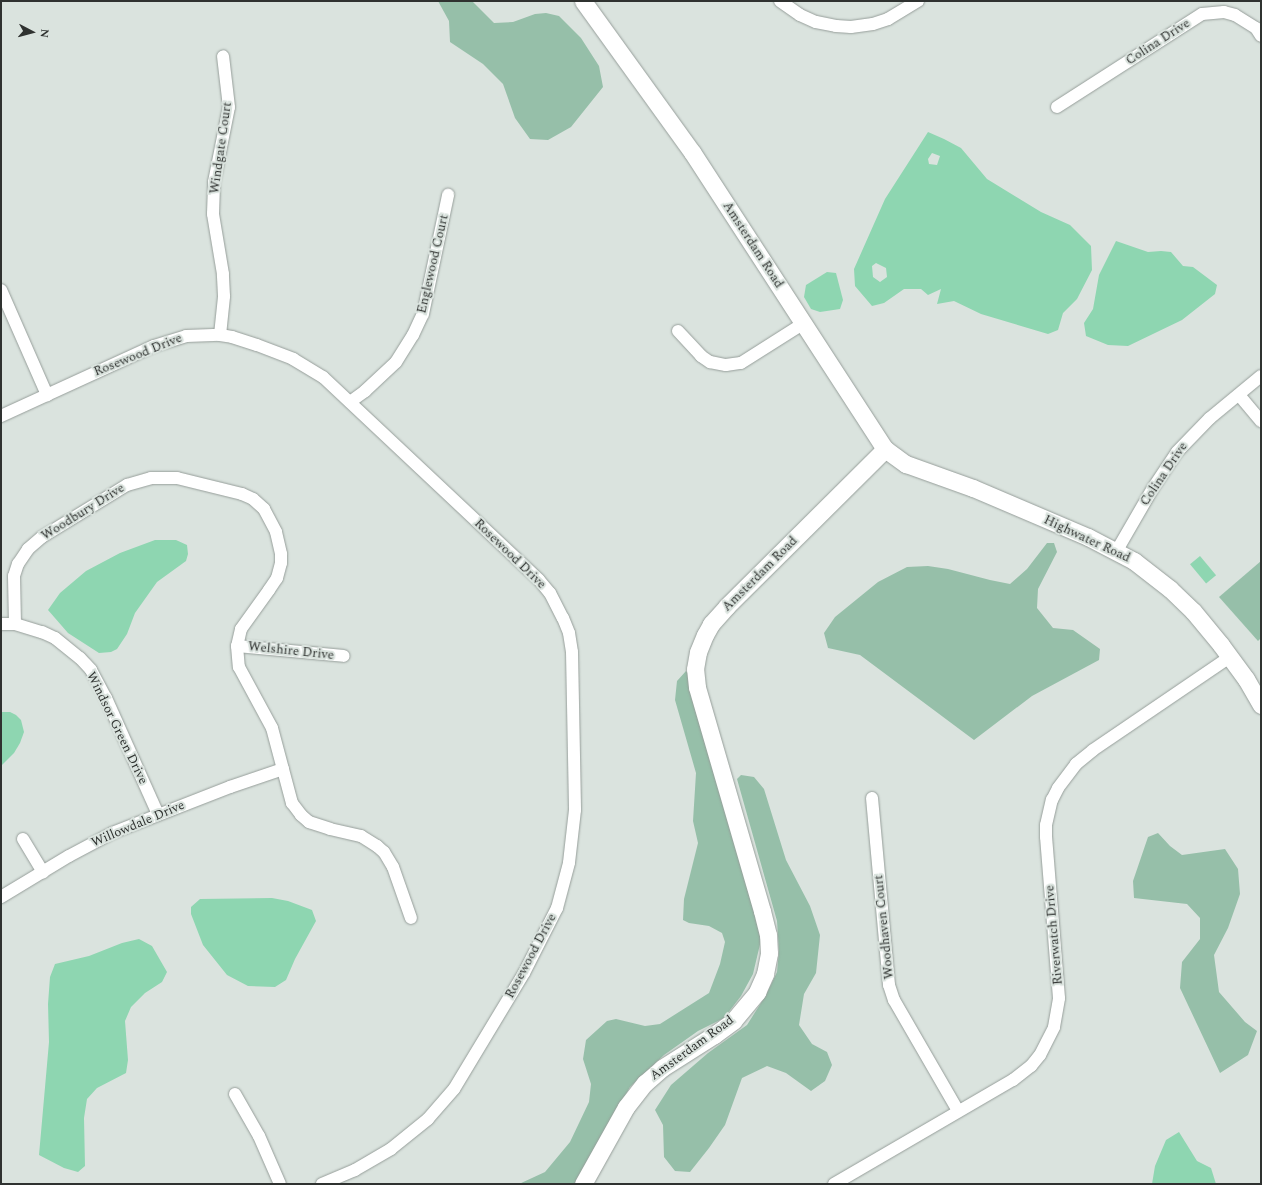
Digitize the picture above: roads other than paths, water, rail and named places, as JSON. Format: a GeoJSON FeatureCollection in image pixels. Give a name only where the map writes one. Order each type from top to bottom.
{"type":"FeatureCollection","features":[{"type":"Feature","properties":{"kind":"street","name":"Amsterdam Road"},"geometry":{"type":"LineString","coordinates":[[583,1],[692,152],[885,449],[727,606],[711,624],[698,652],[695,669],[697,687],[768,935],[769,953],[765,974],[757,992],[732,1021],[714,1035],[662,1068],[646,1083],[626,1107],[583,1184]]}},
{"type":"Feature","properties":{"kind":"street"},"geometry":{"type":"LineString","coordinates":[[780,1],[800,15],[816,22],[851,27],[873,24],[888,19],[918,1]]}},
{"type":"Feature","properties":{"kind":"street","name":"Colina Drive"},"geometry":{"type":"LineString","coordinates":[[1057,107],[1202,14],[1224,12],[1235,15],[1256,28],[1261,36]]}},
{"type":"Feature","properties":{"kind":"street","name":"Windgate Court"},"geometry":{"type":"LineString","coordinates":[[220,335],[224,296],[223,274],[213,214],[214,182],[229,107],[223,56]]}},
{"type":"Feature","properties":{"kind":"street","name":"Englewood Court"},"geometry":{"type":"LineString","coordinates":[[350,402],[365,391],[396,362],[413,335],[423,314],[448,195]]}},
{"type":"Feature","properties":{"kind":"street"},"geometry":{"type":"LineString","coordinates":[[1,290],[47,395]]}},
{"type":"Feature","properties":{"kind":"street"},"geometry":{"type":"LineString","coordinates":[[678,331],[710,362],[726,366],[741,363],[804,323]]}},
{"type":"Feature","properties":{"kind":"street","name":"Rosewood Drive"},"geometry":{"type":"LineString","coordinates":[[1,416],[169,340],[195,334],[220,335],[239,339],[293,359],[323,377],[524,566],[550,593],[567,628],[572,652],[575,810],[569,862],[557,908],[524,973],[461,1078],[428,1119],[391,1149],[355,1170],[322,1184]]}},
{"type":"Feature","properties":{"kind":"street","name":"Colina Drive"},"geometry":{"type":"LineString","coordinates":[[1116,552],[1153,488],[1177,452],[1210,418],[1261,376]]}},
{"type":"Feature","properties":{"kind":"street"},"geometry":{"type":"LineString","coordinates":[[1239,394],[1261,421]]}},
{"type":"Feature","properties":{"kind":"street","name":"Highwater Road"},"geometry":{"type":"LineString","coordinates":[[885,449],[906,464],[980,491],[1088,537],[1134,561],[1170,589],[1193,611],[1230,657],[1261,705]]}},
{"type":"Feature","properties":{"kind":"street","name":"Woodbury Drive"},"geometry":{"type":"LineString","coordinates":[[15,624],[14,576],[18,564],[28,549],[42,537],[127,484],[151,478],[177,478],[242,494],[253,499],[264,509],[276,532],[281,554],[280,570],[269,590],[241,629],[238,646],[239,667],[272,728],[292,803],[301,815],[318,826],[361,836],[384,852],[393,868],[411,918]]}},
{"type":"Feature","properties":{"kind":"street","name":"Windsor Green Drive"},"geometry":{"type":"LineString","coordinates":[[1,624],[15,624],[42,632],[55,638],[80,658],[91,670],[106,698],[158,814]]}},
{"type":"Feature","properties":{"kind":"street","name":"Welshire Drive"},"geometry":{"type":"LineString","coordinates":[[238,646],[344,656]]}},
{"type":"Feature","properties":{"kind":"street","name":"Riverwatch Drive"},"geometry":{"type":"LineString","coordinates":[[834,1184],[1026,1071],[1040,1055],[1054,1027],[1059,998],[1046,837],[1046,825],[1052,800],[1058,788],[1076,764],[1093,750],[1230,657]]}},
{"type":"Feature","properties":{"kind":"street","name":"Willowdale Drive"},"geometry":{"type":"LineString","coordinates":[[1,897],[112,833],[230,787],[283,769]]}},
{"type":"Feature","properties":{"kind":"street","name":"Woodhaven Court"},"geometry":{"type":"LineString","coordinates":[[872,798],[889,985],[894,1000],[958,1111]]}},
{"type":"Feature","properties":{"kind":"street"},"geometry":{"type":"LineString","coordinates":[[23,839],[43,872]]}},
{"type":"Feature","properties":{"kind":"street"},"geometry":{"type":"LineString","coordinates":[[235,1094],[259,1136],[280,1184]]}}]}
